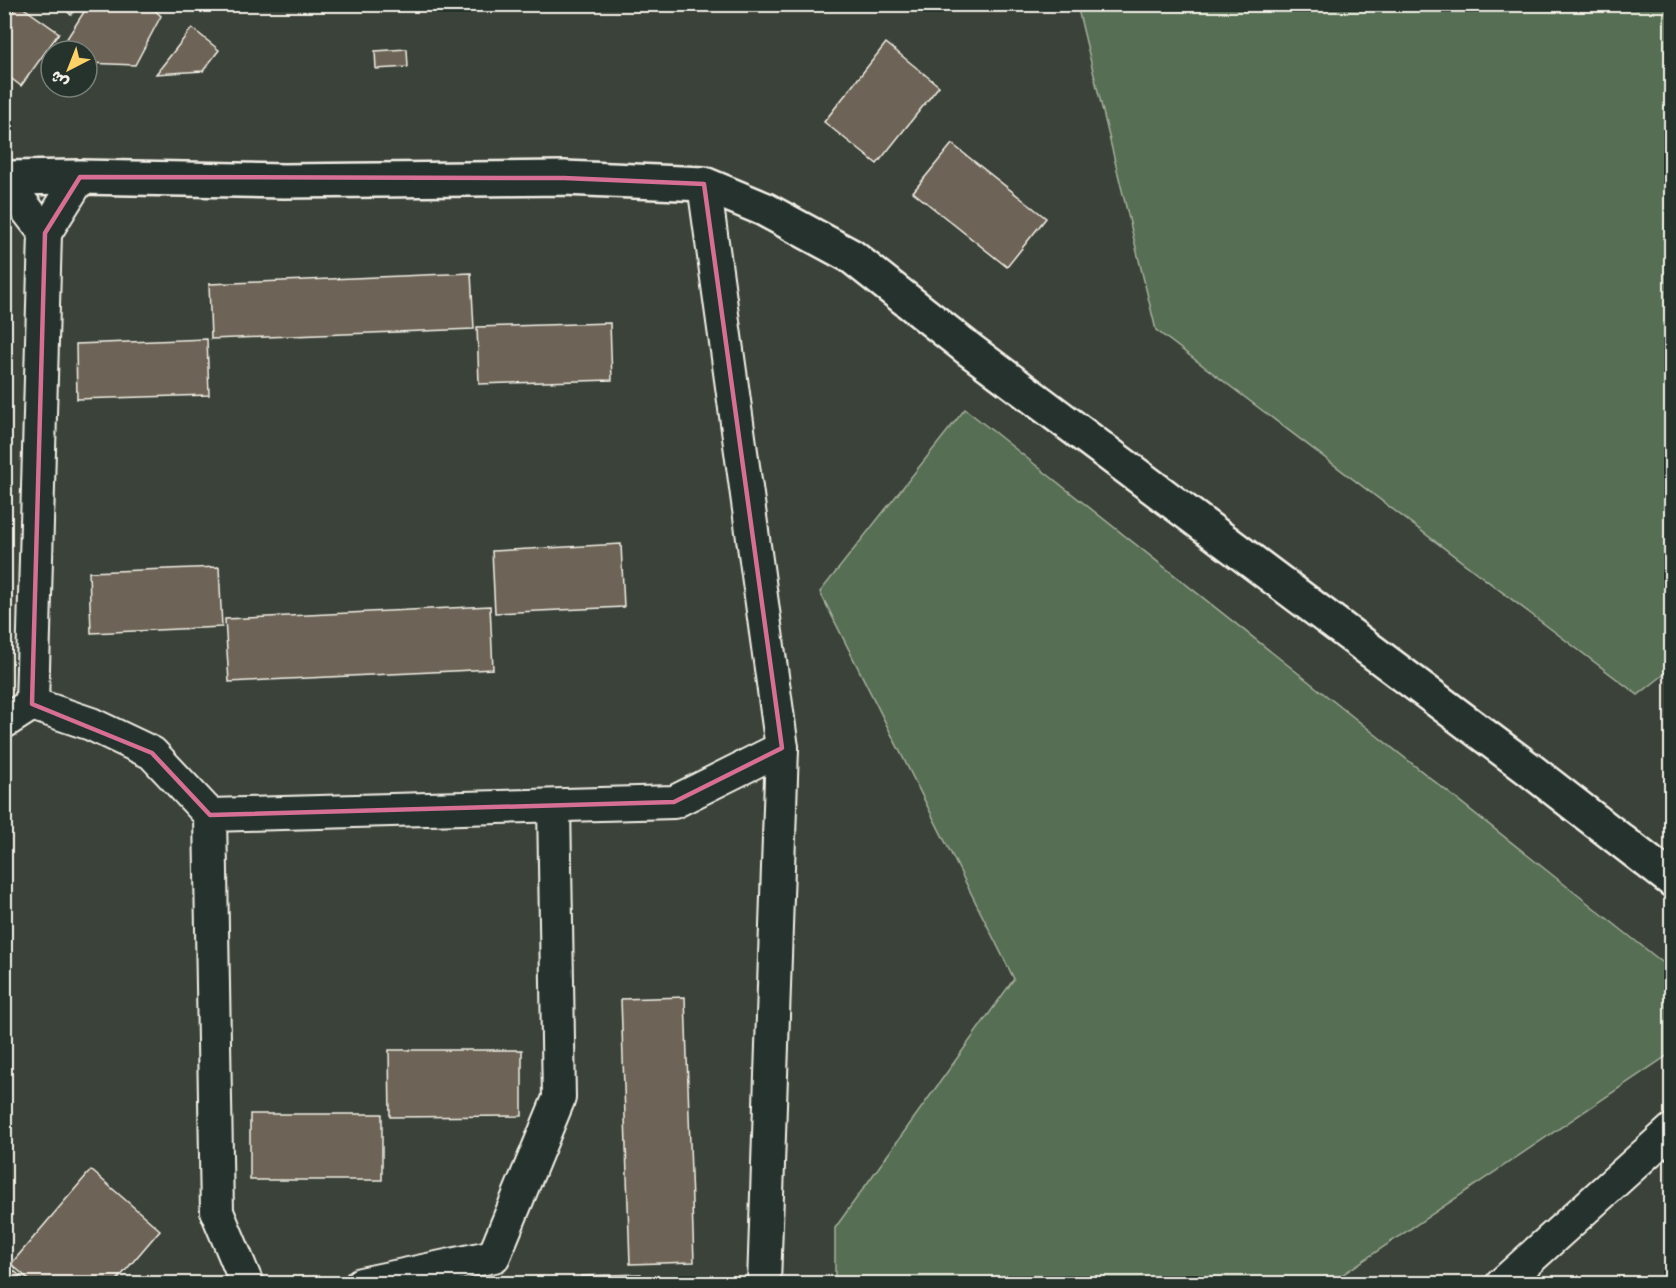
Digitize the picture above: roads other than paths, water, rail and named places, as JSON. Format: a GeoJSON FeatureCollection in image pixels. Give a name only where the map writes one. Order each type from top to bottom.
{"type":"FeatureCollection","features":[{"type":"Feature","properties":{"kind":"main road"},"geometry":{"type":"LineString","coordinates":[[4,179],[80,177],[284,181],[564,178],[704,184],[764,209],[851,256],[970,350],[1529,769],[1671,880]]}},
{"type":"Feature","properties":{"kind":"street"},"geometry":{"type":"LineString","coordinates":[[32,704],[45,233],[80,177]]}},
{"type":"Feature","properties":{"kind":"street"},"geometry":{"type":"LineString","coordinates":[[4,179],[45,233]]}},
{"type":"Feature","properties":{"kind":"street"},"geometry":{"type":"LineString","coordinates":[[704,184],[782,748],[764,1284]]}},
{"type":"Feature","properties":{"kind":"street"},"geometry":{"type":"LineString","coordinates":[[4,722],[32,704]]}},
{"type":"Feature","properties":{"kind":"street"},"geometry":{"type":"LineString","coordinates":[[32,704],[92,724],[152,753],[210,815],[217,1212],[247,1284]]}},
{"type":"Feature","properties":{"kind":"street"},"geometry":{"type":"LineString","coordinates":[[210,815],[674,802],[782,748]]}},
{"type":"Feature","properties":{"kind":"street"},"geometry":{"type":"LineString","coordinates":[[361,1284],[494,1256],[559,1098],[554,806]]}},
{"type":"Feature","properties":{"kind":"street"},"geometry":{"type":"LineString","coordinates":[[1502,1284],[1671,1130]]}}]}
